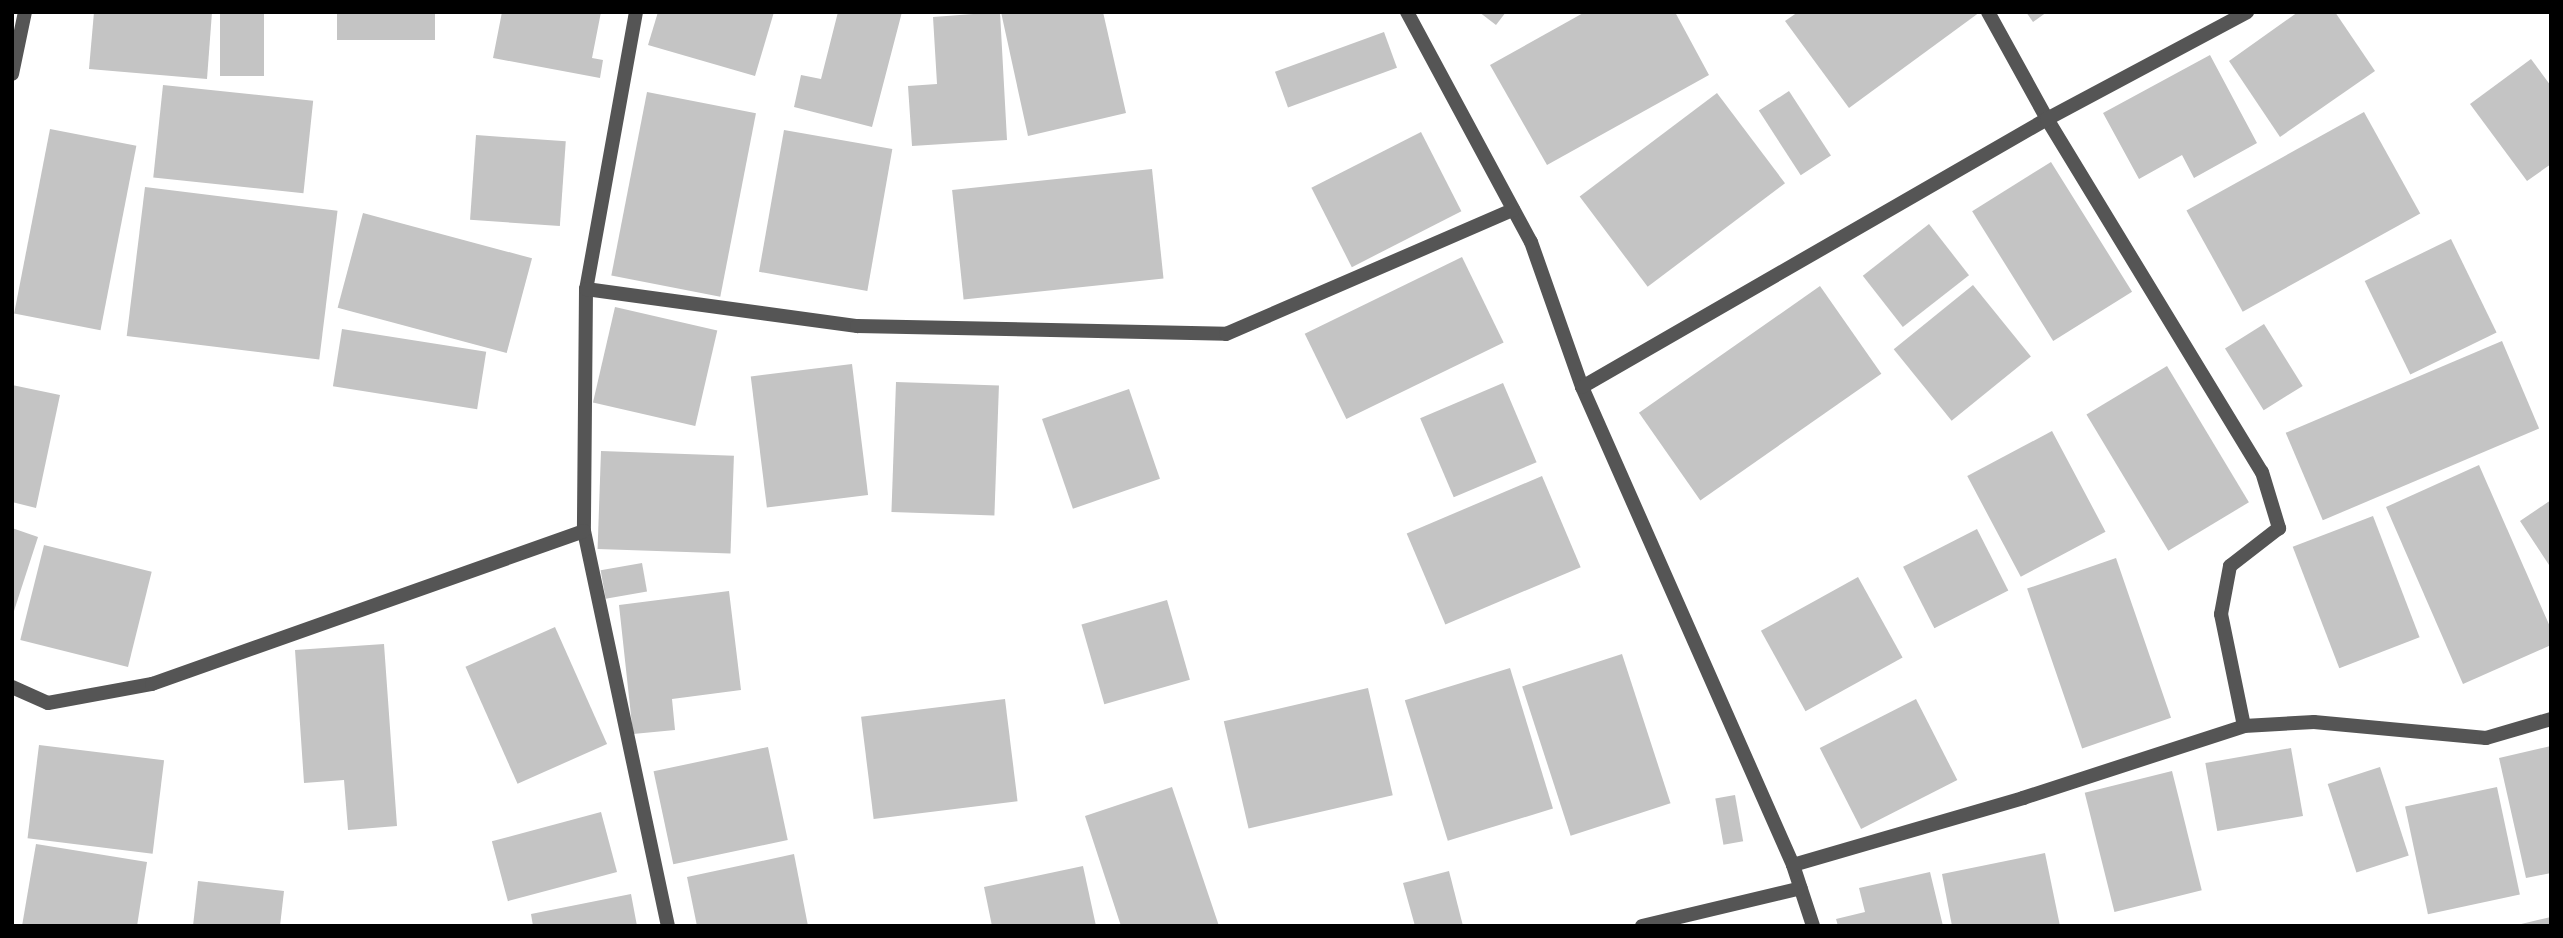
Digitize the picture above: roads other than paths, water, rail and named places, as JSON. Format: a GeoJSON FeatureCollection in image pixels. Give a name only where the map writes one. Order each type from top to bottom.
{"type":"FeatureCollection","features":[{"type":"Feature","properties":{"kind":"street"},"geometry":{"type":"LineString","coordinates":[[12,74],[25,12]]}},
{"type":"Feature","properties":{"kind":"street"},"geometry":{"type":"LineString","coordinates":[[636,12],[586,289],[584,531],[668,926]]}},
{"type":"Feature","properties":{"kind":"street"},"geometry":{"type":"LineString","coordinates":[[1407,12],[1531,242],[1582,387],[1793,865],[1813,926]]}},
{"type":"Feature","properties":{"kind":"street"},"geometry":{"type":"LineString","coordinates":[[1988,12],[2047,119],[2262,472],[2279,528],[2230,566],[2221,614],[2244,726]]}},
{"type":"Feature","properties":{"kind":"street"},"geometry":{"type":"LineString","coordinates":[[1582,387],[2047,119],[2246,12]]}},
{"type":"Feature","properties":{"kind":"street"},"geometry":{"type":"LineString","coordinates":[[586,289],[857,326],[1226,334],[1513,210]]}},
{"type":"Feature","properties":{"kind":"street"},"geometry":{"type":"LineString","coordinates":[[12,687],[48,703],[152,684],[584,531]]}},
{"type":"Feature","properties":{"kind":"street"},"geometry":{"type":"LineString","coordinates":[[1793,865],[2022,798],[2244,726],[2314,722],[2486,738],[2551,719]]}},
{"type":"Feature","properties":{"kind":"street"},"geometry":{"type":"LineString","coordinates":[[1642,926],[1801,888]]}}]}
